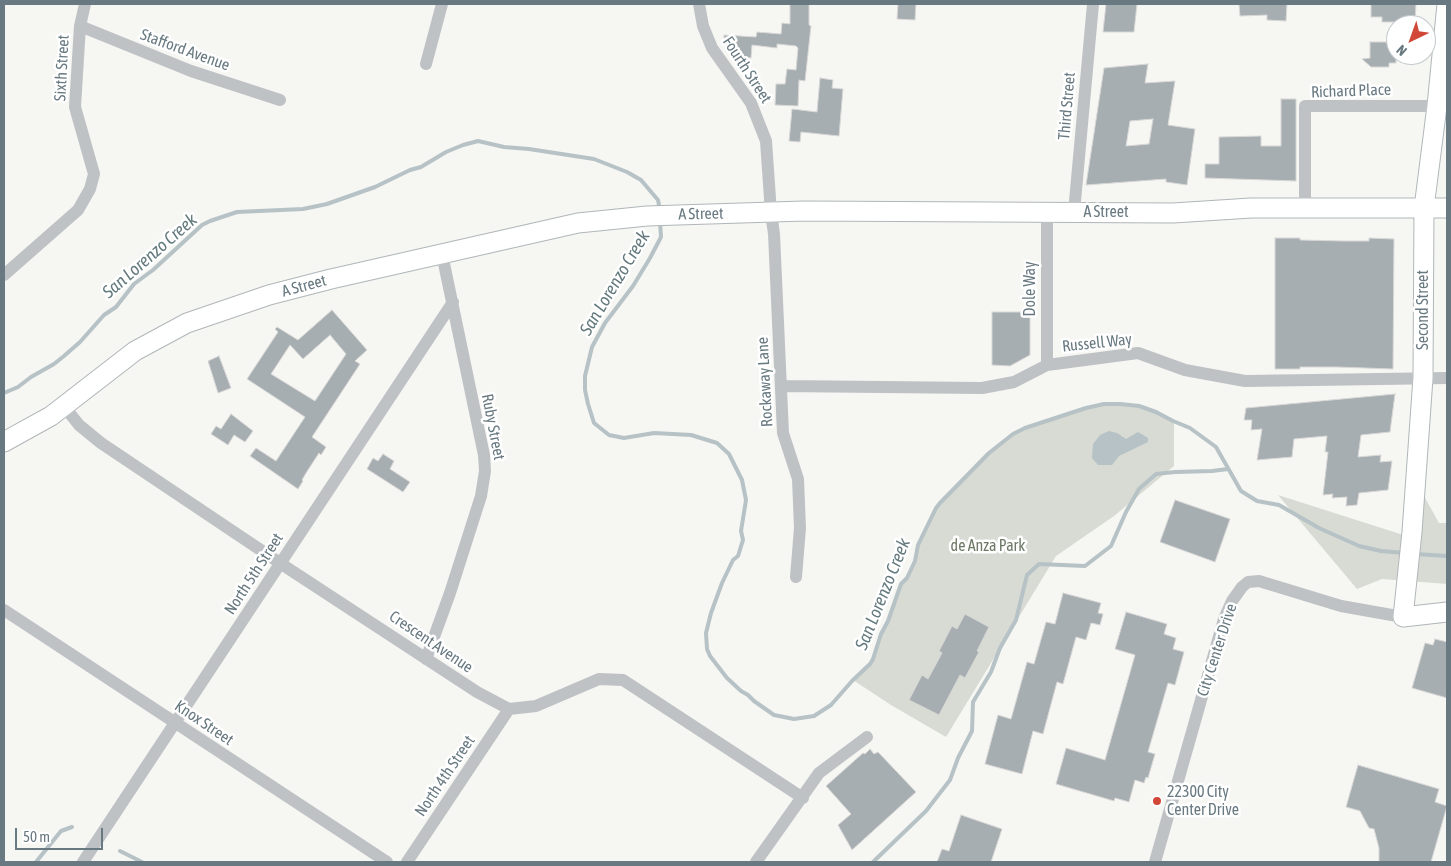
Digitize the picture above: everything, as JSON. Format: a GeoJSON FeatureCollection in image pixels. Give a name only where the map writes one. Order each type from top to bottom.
{"type":"FeatureCollection","features":[{"type":"Feature","properties":{"kind":"main road","name":"Second Street"},"geometry":{"type":"LineString","coordinates":[[1403,617],[1412,532],[1423,378],[1424,208],[1447,4]]}},
{"type":"Feature","properties":{"kind":"main road","name":"A Street"},"geometry":{"type":"LineString","coordinates":[[4,442],[40,424],[135,351],[187,323],[269,295],[331,279],[578,223],[695,213],[804,211],[1173,213],[1251,208],[1447,208]]}},
{"type":"Feature","properties":{"kind":"main road","name":"City Center Drive"},"geometry":{"type":"LineString","coordinates":[[1403,617],[1447,612]]}},
{"type":"Feature","properties":{"kind":"street","name":"Sixth Street"},"geometry":{"type":"LineString","coordinates":[[4,275],[78,210],[90,189],[94,174],[75,107],[80,26],[86,4]]}},
{"type":"Feature","properties":{"kind":"street"},"geometry":{"type":"LineString","coordinates":[[426,64],[442,4]]}},
{"type":"Feature","properties":{"kind":"street","name":"Fourth Street"},"geometry":{"type":"LineString","coordinates":[[699,4],[703,26],[712,48],[751,102],[763,131],[768,155],[771,213]]}},
{"type":"Feature","properties":{"kind":"street","name":"Third Street"},"geometry":{"type":"LineString","coordinates":[[1074,212],[1093,4]]}},
{"type":"Feature","properties":{"kind":"street","name":"Stafford Avenue"},"geometry":{"type":"LineString","coordinates":[[80,26],[192,71],[280,100]]}},
{"type":"Feature","properties":{"kind":"street","name":"Richard Place"},"geometry":{"type":"LineString","coordinates":[[1305,208],[1305,106],[1437,106]]}},
{"type":"Feature","properties":{"kind":"street","name":"Dole Way"},"geometry":{"type":"LineString","coordinates":[[1047,212],[1047,365]]}},
{"type":"Feature","properties":{"kind":"street","name":"Rockaway Lane"},"geometry":{"type":"LineString","coordinates":[[771,213],[774,234],[783,433],[798,479],[800,528],[796,577]]}},
{"type":"Feature","properties":{"kind":"street","name":"Ruby Street"},"geometry":{"type":"LineString","coordinates":[[426,659],[450,593],[481,496],[485,471],[484,455],[442,254]]}},
{"type":"Feature","properties":{"kind":"street","name":"North 5th Street"},"geometry":{"type":"LineString","coordinates":[[83,862],[452,302]]}},
{"type":"Feature","properties":{"kind":"street","name":"Russell Way"},"geometry":{"type":"LineString","coordinates":[[781,386],[982,388],[1014,382],[1047,365],[1138,353],[1185,370],[1244,382],[1447,378]]}},
{"type":"Feature","properties":{"kind":"street","name":"Crescent Avenue"},"geometry":{"type":"LineString","coordinates":[[64,406],[79,425],[101,443],[426,659],[509,709]]}},
{"type":"Feature","properties":{"kind":"street","name":"City Center Drive"},"geometry":{"type":"LineString","coordinates":[[1155,862],[1224,619],[1232,601],[1242,587],[1248,582],[1259,581],[1341,606],[1403,617]]}},
{"type":"Feature","properties":{"kind":"street","name":"Knox Street"},"geometry":{"type":"LineString","coordinates":[[4,610],[387,862]]}},
{"type":"Feature","properties":{"kind":"street"},"geometry":{"type":"LineString","coordinates":[[509,709],[536,706],[600,679],[623,680],[802,798]]}},
{"type":"Feature","properties":{"kind":"street","name":"North 4th Street"},"geometry":{"type":"LineString","coordinates":[[407,862],[509,709]]}},
{"type":"Feature","properties":{"kind":"street"},"geometry":{"type":"LineString","coordinates":[[756,862],[819,774],[867,737]]}},
{"type":"Feature","properties":{"kind":"green space","name":"de Anza Park"},"geometry":{"type":"Polygon","coordinates":[[[1104,404],[1139,406],[1156,412],[1174,422],[1174,466],[1114,516],[1056,556],[946,737],[853,680],[873,659],[901,584],[907,578],[915,561],[918,545],[940,503],[989,453],[1013,434],[1086,407],[1104,404]]]}},
{"type":"Feature","properties":{"kind":"green space"},"geometry":{"type":"Polygon","coordinates":[[[1278,495],[1419,540],[1424,496],[1439,523],[1447,523],[1447,584],[1382,579],[1357,589],[1278,495]]]}},
{"type":"Feature","properties":{"kind":"shaded area"},"geometry":{"type":"Polygon","coordinates":[[[1109,431],[1117,433],[1126,439],[1138,432],[1148,438],[1148,442],[1119,456],[1112,465],[1098,465],[1092,458],[1093,444],[1100,435],[1109,431]]]}},
{"type":"Feature","properties":{"kind":"building"},"geometry":{"type":"Polygon","coordinates":[[[790,4],[809,4],[809,25],[811,26],[805,81],[799,80],[798,106],[775,105],[776,84],[785,84],[787,69],[796,70],[798,48],[796,46],[777,44],[777,48],[752,45],[751,58],[732,57],[724,42],[724,35],[756,37],[757,32],[781,34],[782,23],[790,24],[790,4]]]}},
{"type":"Feature","properties":{"kind":"building"},"geometry":{"type":"Polygon","coordinates":[[[898,4],[916,4],[915,20],[897,19],[898,4]]]}},
{"type":"Feature","properties":{"kind":"building"},"geometry":{"type":"Polygon","coordinates":[[[1106,4],[1137,4],[1134,32],[1103,32],[1106,4]]]}},
{"type":"Feature","properties":{"kind":"building"},"geometry":{"type":"Polygon","coordinates":[[[1239,4],[1287,4],[1286,21],[1267,20],[1267,15],[1240,16],[1239,4]]]}},
{"type":"Feature","properties":{"kind":"building"},"geometry":{"type":"Polygon","coordinates":[[[1371,4],[1416,4],[1415,15],[1386,15],[1386,22],[1382,22],[1382,17],[1371,17],[1371,4]]]}},
{"type":"Feature","properties":{"kind":"building"},"geometry":{"type":"Polygon","coordinates":[[[1370,42],[1386,42],[1386,65],[1389,65],[1389,67],[1371,67],[1362,59],[1370,58],[1370,42]]]}},
{"type":"Feature","properties":{"kind":"building"},"geometry":{"type":"Polygon","coordinates":[[[1148,64],[1145,83],[1175,81],[1168,125],[1195,129],[1187,185],[1166,182],[1166,179],[1086,185],[1104,68],[1148,64]],[[1153,119],[1130,121],[1126,146],[1149,144],[1153,119]]]}},
{"type":"Feature","properties":{"kind":"building"},"geometry":{"type":"Polygon","coordinates":[[[820,78],[833,80],[832,88],[843,89],[839,136],[801,132],[800,142],[789,141],[792,109],[817,112],[820,78]]]}},
{"type":"Feature","properties":{"kind":"building"},"geometry":{"type":"Polygon","coordinates":[[[1281,99],[1296,99],[1296,181],[1205,178],[1205,164],[1219,164],[1219,137],[1261,136],[1261,146],[1281,146],[1281,99]]]}},
{"type":"Feature","properties":{"kind":"building"},"geometry":{"type":"Polygon","coordinates":[[[1275,238],[1343,241],[1369,241],[1369,238],[1394,239],[1393,369],[1300,367],[1300,369],[1275,369],[1275,238]]]}},
{"type":"Feature","properties":{"kind":"building"},"geometry":{"type":"Polygon","coordinates":[[[332,310],[367,350],[355,361],[360,364],[312,437],[326,447],[321,455],[319,453],[298,489],[250,456],[256,448],[276,461],[305,417],[247,379],[278,332],[275,329],[277,327],[298,340],[332,310]],[[330,335],[303,359],[290,345],[271,374],[315,401],[346,354],[330,335]]]}},
{"type":"Feature","properties":{"kind":"building"},"geometry":{"type":"Polygon","coordinates":[[[992,312],[1030,312],[1030,355],[1010,366],[992,365],[992,312]]]}},
{"type":"Feature","properties":{"kind":"building"},"geometry":{"type":"Polygon","coordinates":[[[219,356],[231,388],[218,393],[208,361],[219,356]]]}},
{"type":"Feature","properties":{"kind":"building"},"geometry":{"type":"Polygon","coordinates":[[[1395,394],[1390,432],[1361,435],[1358,457],[1381,455],[1380,462],[1392,461],[1388,490],[1359,493],[1357,505],[1346,506],[1347,497],[1332,498],[1333,494],[1323,495],[1328,452],[1325,452],[1327,436],[1294,439],[1292,457],[1257,460],[1262,429],[1251,430],[1252,420],[1244,420],[1246,408],[1395,394]]]}},
{"type":"Feature","properties":{"kind":"building"},"geometry":{"type":"Polygon","coordinates":[[[231,414],[253,431],[245,442],[234,435],[228,445],[211,434],[216,426],[221,429],[231,414]]]}},
{"type":"Feature","properties":{"kind":"building"},"geometry":{"type":"Polygon","coordinates":[[[383,454],[394,461],[390,469],[410,482],[403,492],[367,469],[373,458],[378,461],[383,454]]]}},
{"type":"Feature","properties":{"kind":"building"},"geometry":{"type":"Polygon","coordinates":[[[1175,500],[1230,519],[1215,562],[1160,542],[1175,500]]]}},
{"type":"Feature","properties":{"kind":"building"},"geometry":{"type":"Polygon","coordinates":[[[1063,593],[1101,603],[1098,613],[1103,614],[1100,625],[1091,623],[1086,640],[1076,637],[1063,684],[1057,682],[1043,734],[1033,731],[1022,774],[985,764],[998,715],[1011,719],[1027,662],[1034,664],[1046,622],[1055,624],[1063,593]]]}},
{"type":"Feature","properties":{"kind":"building"},"geometry":{"type":"Polygon","coordinates":[[[1126,612],[1167,624],[1164,634],[1176,638],[1173,649],[1184,652],[1175,685],[1168,683],[1148,752],[1155,754],[1148,778],[1146,777],[1144,783],[1135,780],[1129,802],[1115,798],[1114,801],[1056,784],[1066,748],[1105,760],[1135,655],[1115,649],[1126,612]]]}},
{"type":"Feature","properties":{"kind":"building"},"geometry":{"type":"Polygon","coordinates":[[[965,614],[989,627],[977,651],[979,652],[965,678],[960,675],[939,715],[909,700],[922,675],[928,679],[942,653],[939,651],[952,626],[957,629],[965,614]]]}},
{"type":"Feature","properties":{"kind":"building"},"geometry":{"type":"Polygon","coordinates":[[[1435,639],[1447,642],[1447,698],[1412,688],[1425,643],[1433,645],[1435,639]]]}},
{"type":"Feature","properties":{"kind":"building"},"geometry":{"type":"Polygon","coordinates":[[[870,749],[874,754],[878,752],[916,792],[852,850],[838,825],[851,814],[826,786],[870,749]]]}},
{"type":"Feature","properties":{"kind":"building"},"geometry":{"type":"Polygon","coordinates":[[[1358,765],[1439,789],[1435,802],[1447,806],[1431,862],[1379,862],[1379,848],[1374,829],[1369,828],[1360,811],[1346,807],[1358,765]]]}},
{"type":"Feature","properties":{"kind":"building"},"geometry":{"type":"Polygon","coordinates":[[[961,815],[1002,829],[991,862],[937,862],[942,849],[949,851],[961,815]]]}},
{"type":"Feature","properties":{"kind":"waterway","name":"San Lorenzo Creek"},"geometry":{"type":"LineString","coordinates":[[4,393],[18,387],[64,356],[80,342],[104,315],[116,307],[134,284],[153,270],[202,225],[237,212],[303,209],[327,204],[375,187],[410,170],[421,167],[446,152],[463,145],[478,141],[504,147],[594,159],[627,172],[641,180],[658,200],[660,210]]}},
{"type":"Feature","properties":{"kind":"waterway","name":"San Lorenzo Creek"},"geometry":{"type":"LineString","coordinates":[[660,222],[661,237],[650,258],[633,286],[605,323],[592,347],[585,376],[588,404],[594,423],[609,435],[624,438],[654,433],[691,435],[717,443],[729,454],[742,480],[746,500],[741,531],[743,540],[738,556],[733,560],[722,583],[711,613],[706,633],[707,649],[710,656],[727,678],[741,691],[774,715],[794,719],[814,716],[831,705],[870,664],[901,584],[907,578],[915,561],[918,545],[936,508],[989,453],[1013,434],[1025,428],[1086,408],[1104,404],[1120,404],[1139,406],[1156,412],[1190,428],[1216,447],[1241,491],[1257,501],[1279,505],[1319,528],[1359,546],[1381,551],[1405,553]]}},
{"type":"Feature","properties":{"kind":"waterway"},"geometry":{"type":"LineString","coordinates":[[873,862],[926,811],[950,780],[958,758],[972,731],[973,702],[991,672],[1000,648],[1016,620],[1027,575],[1039,564],[1085,566],[1111,546],[1126,512],[1139,489],[1156,474],[1228,469]]}},
{"type":"Feature","properties":{"kind":"waterway","name":"San Lorenzo Creek"},"geometry":{"type":"LineString","coordinates":[[1415,554],[1447,556]]}},
{"type":"Feature","properties":{"kind":"waterway"},"geometry":{"type":"LineString","coordinates":[[36,862],[61,831],[72,827]]}},
{"type":"Feature","properties":{"kind":"waterway"},"geometry":{"type":"LineString","coordinates":[[120,851],[142,862]]}},
{"type":"Feature","properties":{"kind":"place","name":"22300 City Center Drive"},"geometry":{"type":"Point","coordinates":[1157,801]}}]}
